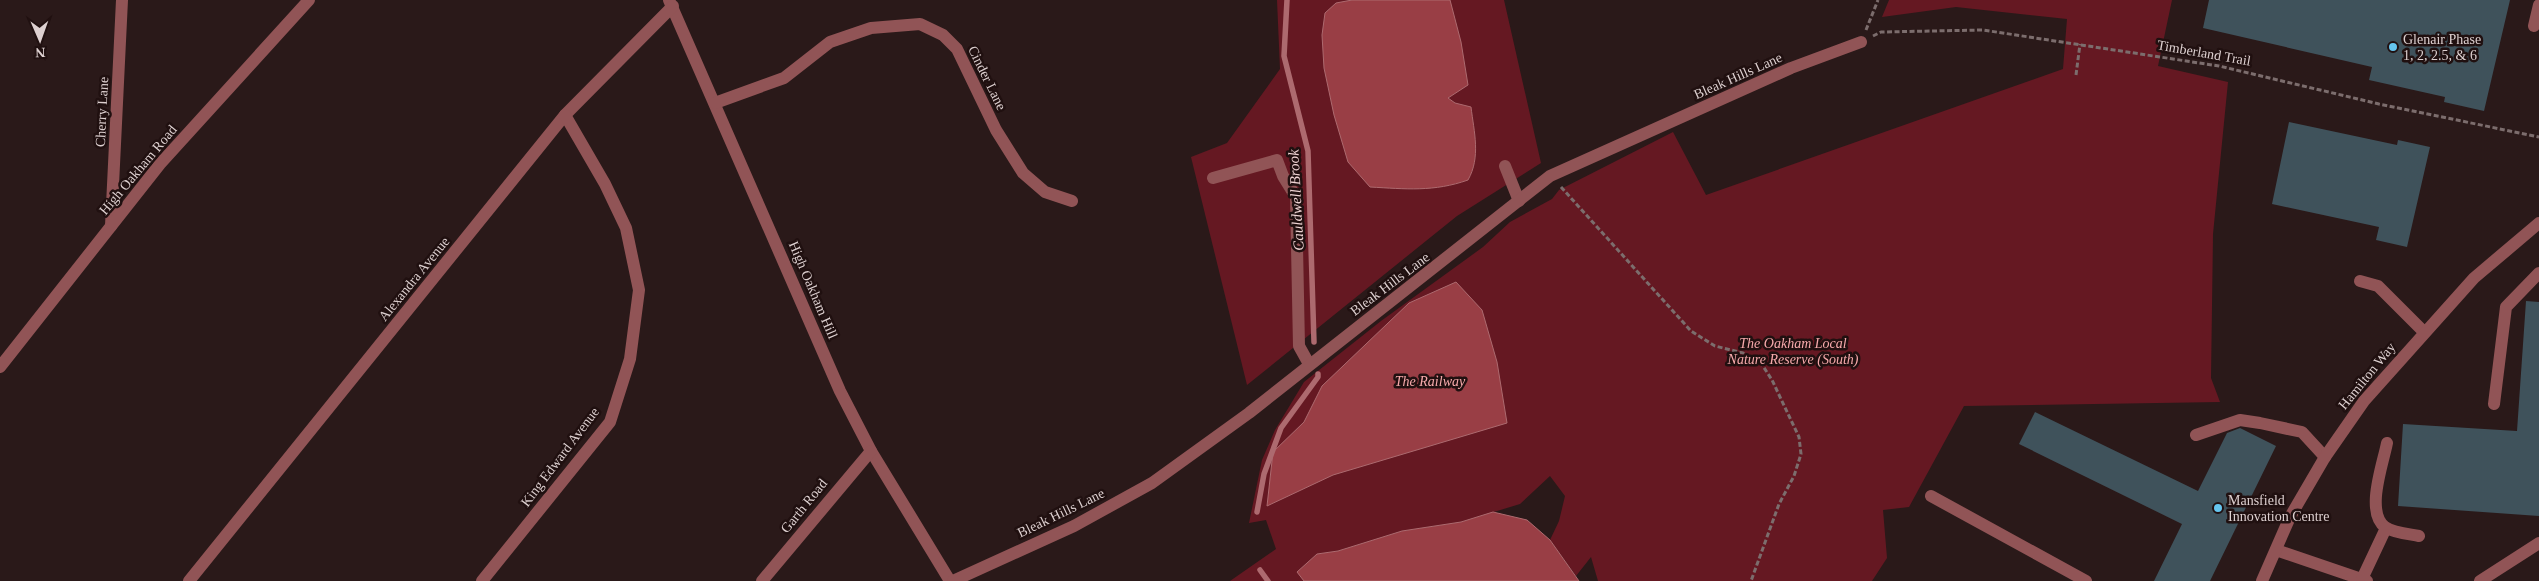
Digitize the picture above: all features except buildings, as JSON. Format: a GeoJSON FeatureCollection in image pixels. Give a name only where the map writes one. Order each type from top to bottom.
{"type":"FeatureCollection","features":[{"type":"Feature","properties":{"kind":"street","name":"Cherry Lane"},"geometry":{"type":"LineString","coordinates":[[111,226],[122,0]]}},
{"type":"Feature","properties":{"kind":"street","name":"High Oakham Road"},"geometry":{"type":"LineString","coordinates":[[0,367],[160,164],[309,0]]}},
{"type":"Feature","properties":{"kind":"street"},"geometry":{"type":"LineString","coordinates":[[2534,26],[2539,5],[2536,0]]}},
{"type":"Feature","properties":{"kind":"street","name":"High Oakham Hill"},"geometry":{"type":"LineString","coordinates":[[671,3],[840,391],[871,451],[951,581]]}},
{"type":"Feature","properties":{"kind":"street","name":"Alexandra Avenue"},"geometry":{"type":"LineString","coordinates":[[189,581],[566,115],[671,3]]}},
{"type":"Feature","properties":{"kind":"street","name":"Cinder Lane"},"geometry":{"type":"LineString","coordinates":[[715,103],[784,78],[830,42],[871,28],[920,24],[943,35],[957,49],[996,130],[1023,173],[1045,192],[1072,201]]}},
{"type":"Feature","properties":{"kind":"street","name":"Bleak Hills Lane"},"geometry":{"type":"LineString","coordinates":[[951,581],[1074,526],[1152,483],[1249,413],[1309,364],[1442,263],[1550,176],[1791,68],[1861,42]]}},
{"type":"Feature","properties":{"kind":"street","name":"King Edward Avenue"},"geometry":{"type":"LineString","coordinates":[[482,581],[610,422],[630,359],[639,290],[626,228],[606,184],[566,115]]}},
{"type":"Feature","properties":{"kind":"street"},"geometry":{"type":"LineString","coordinates":[[1213,178],[1277,160],[1283,176],[1296,197],[1299,346],[1309,364]]}},
{"type":"Feature","properties":{"kind":"street"},"geometry":{"type":"LineString","coordinates":[[1505,166],[1519,201]]}},
{"type":"Feature","properties":{"kind":"street","name":"Hamilton Way"},"geometry":{"type":"LineString","coordinates":[[2262,581],[2290,517],[2325,456],[2364,401],[2474,278],[2539,224]]}},
{"type":"Feature","properties":{"kind":"street"},"geometry":{"type":"LineString","coordinates":[[2494,404],[2506,307],[2539,273]]}},
{"type":"Feature","properties":{"kind":"street"},"geometry":{"type":"LineString","coordinates":[[2360,281],[2378,286],[2424,332]]}},
{"type":"Feature","properties":{"kind":"street"},"geometry":{"type":"LineString","coordinates":[[2196,435],[2240,420],[2260,423],[2302,432],[2325,456]]}},
{"type":"Feature","properties":{"kind":"street"},"geometry":{"type":"LineString","coordinates":[[2387,443],[2375,507],[2379,520],[2386,528],[2419,536]]}},
{"type":"Feature","properties":{"kind":"street","name":"Garth Road"},"geometry":{"type":"LineString","coordinates":[[762,581],[871,451]]}},
{"type":"Feature","properties":{"kind":"street"},"geometry":{"type":"LineString","coordinates":[[1931,496],[2086,581]]}},
{"type":"Feature","properties":{"kind":"street"},"geometry":{"type":"LineString","coordinates":[[2276,550],[2365,580],[2386,528]]}},
{"type":"Feature","properties":{"kind":"street"},"geometry":{"type":"LineString","coordinates":[[2480,581],[2539,543]]}},
{"type":"Feature","properties":{"kind":"path"},"geometry":{"type":"LineString","coordinates":[[1861,42],[1878,0]]}},
{"type":"Feature","properties":{"kind":"path","name":"Timberland Trail"},"geometry":{"type":"LineString","coordinates":[[1861,42],[1880,32],[1983,30],[2219,66],[2379,104],[2539,138]]}},
{"type":"Feature","properties":{"kind":"path"},"geometry":{"type":"LineString","coordinates":[[2076,75],[2080,44]]}},
{"type":"Feature","properties":{"kind":"path"},"geometry":{"type":"LineString","coordinates":[[1550,176],[1690,331],[1715,346],[1743,352],[1761,363],[1772,380],[1799,437],[1801,454],[1794,476],[1779,504],[1761,549],[1752,581]]}},
{"type":"Feature","properties":{"kind":"green space"},"geometry":{"type":"Polygon","coordinates":[[[1277,0],[1504,0],[1541,163],[1457,216],[1247,385],[1191,157],[1227,143],[1280,69],[1277,0]]]}},
{"type":"Feature","properties":{"kind":"green space","name":"The Oakham Local Nature Reserve (South)"},"geometry":{"type":"Polygon","coordinates":[[[1889,0],[2172,0],[2158,66],[2228,82],[2213,234],[2211,378],[2220,402],[1964,406],[1909,507],[1883,510],[1887,558],[1872,581],[1598,581],[1591,557],[1576,576],[1550,540],[1559,521],[1565,496],[1550,476],[1520,504],[1461,522],[1402,531],[1338,551],[1317,554],[1298,572],[1304,581],[1230,581],[1276,549],[1266,520],[1249,523],[1262,460],[1275,430],[1304,382],[1381,321],[1483,247],[1510,222],[1552,199],[1559,190],[1673,132],[1706,195],[2063,69],[2067,19],[1956,7],[1882,17],[1889,0]]]}},
{"type":"Feature","properties":{"kind":"shaded area"},"geometry":{"type":"Polygon","coordinates":[[[1352,0],[1450,0],[1461,42],[1468,85],[1448,98],[1455,103],[1471,107],[1475,135],[1475,153],[1472,171],[1468,180],[1432,188],[1370,187],[1348,162],[1334,115],[1324,68],[1322,35],[1325,13],[1336,3],[1352,0]]]}},
{"type":"Feature","properties":{"kind":"shaded area","name":"The Railway"},"geometry":{"type":"Polygon","coordinates":[[[1456,282],[1482,310],[1497,362],[1507,423],[1333,475],[1267,506],[1273,452],[1304,422],[1322,386],[1409,303],[1456,282]]]}},
{"type":"Feature","properties":{"kind":"shaded area"},"geometry":{"type":"Polygon","coordinates":[[[1493,512],[1527,520],[1550,540],[1579,581],[1304,581],[1297,572],[1317,554],[1338,551],[1402,531],[1461,522],[1493,512]]]}},
{"type":"Feature","properties":{"kind":"waterway","name":"Cauldwell Brook"},"geometry":{"type":"LineString","coordinates":[[1287,0],[1284,56],[1308,151],[1314,342]]}},
{"type":"Feature","properties":{"kind":"waterway","name":"Cauldwell Brook"},"geometry":{"type":"LineString","coordinates":[[1257,512],[1264,474],[1281,428],[1318,377],[1318,374]]}},
{"type":"Feature","properties":{"kind":"waterway","name":"Cauldwell Brook"},"geometry":{"type":"LineString","coordinates":[[1260,570],[1268,581]]}},
{"type":"Feature","properties":{"kind":"place","name":"Glenair Phase 1, 2, 2.5, & 6"},"geometry":{"type":"Point","coordinates":[2393,47]}},
{"type":"Feature","properties":{"kind":"place","name":"Mansfield Innovation Centre"},"geometry":{"type":"Point","coordinates":[2218,508]}}]}
